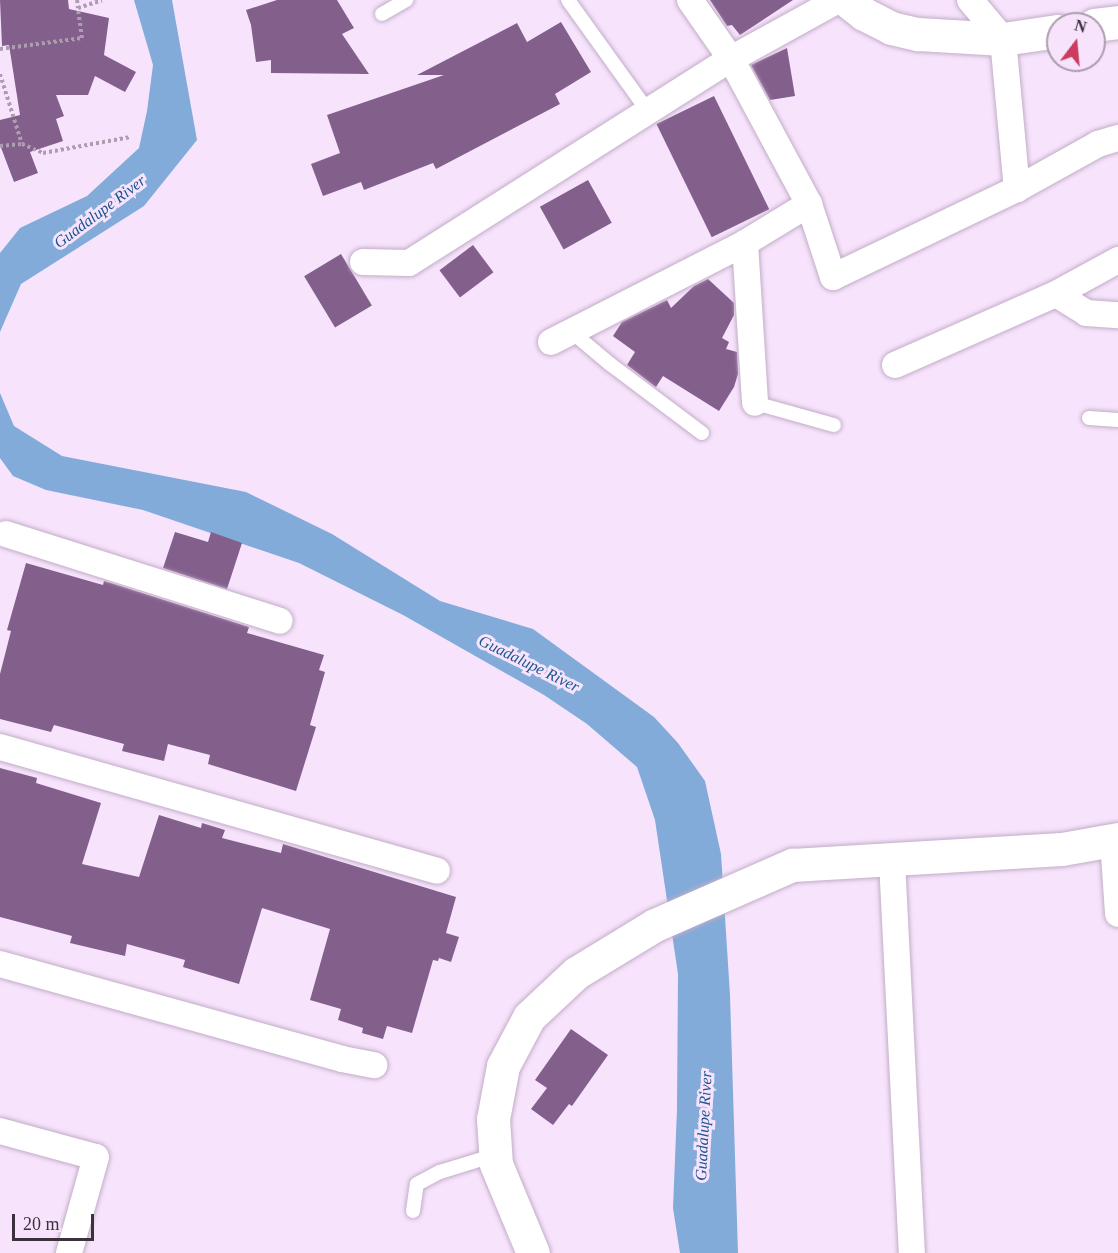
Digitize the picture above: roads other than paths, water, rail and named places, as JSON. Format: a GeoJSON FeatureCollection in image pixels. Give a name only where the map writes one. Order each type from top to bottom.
{"type":"FeatureCollection","features":[{"type":"Feature","properties":{"kind":"street"},"geometry":{"type":"LineString","coordinates":[[690,0],[731,59],[809,204],[833,277],[1017,189],[1098,144],[1118,138]]}},
{"type":"Feature","properties":{"kind":"street"},"geometry":{"type":"LineString","coordinates":[[363,262],[409,263],[731,59],[838,0]]}},
{"type":"Feature","properties":{"kind":"street"},"geometry":{"type":"LineString","coordinates":[[846,0],[864,14],[891,28],[918,34],[1003,39],[1046,33]]}},
{"type":"Feature","properties":{"kind":"street"},"geometry":{"type":"LineString","coordinates":[[970,0],[1003,39],[1017,189]]}},
{"type":"Feature","properties":{"kind":"street"},"geometry":{"type":"LineString","coordinates":[[562,338],[745,243],[809,204]]}},
{"type":"Feature","properties":{"kind":"street"},"geometry":{"type":"LineString","coordinates":[[745,243],[755,404]]}},
{"type":"Feature","properties":{"kind":"street"},"geometry":{"type":"LineString","coordinates":[[895,365],[1056,294],[1118,260]]}},
{"type":"Feature","properties":{"kind":"street"},"geometry":{"type":"LineString","coordinates":[[1056,294],[1086,313],[1118,315]]}},
{"type":"Feature","properties":{"kind":"street"},"geometry":{"type":"LineString","coordinates":[[2,536],[280,621]]}},
{"type":"Feature","properties":{"kind":"street"},"geometry":{"type":"LineString","coordinates":[[0,747],[437,871]]}},
{"type":"Feature","properties":{"kind":"street"},"geometry":{"type":"LineString","coordinates":[[533,1253],[503,1186],[495,1155],[493,1119],[503,1066],[529,1017],[576,972],[655,925],[792,865],[827,861],[892,861],[1062,849],[1116,840],[1118,914]]}},
{"type":"Feature","properties":{"kind":"street"},"geometry":{"type":"LineString","coordinates":[[892,861],[912,1253]]}},
{"type":"Feature","properties":{"kind":"street"},"geometry":{"type":"LineString","coordinates":[[0,964],[342,1059],[374,1065]]}},
{"type":"Feature","properties":{"kind":"street"},"geometry":{"type":"LineString","coordinates":[[0,1131],[96,1157],[69,1253]]}},
{"type":"Feature","properties":{"kind":"lane"},"geometry":{"type":"LineString","coordinates":[[382,14],[406,0]]}},
{"type":"Feature","properties":{"kind":"lane"},"geometry":{"type":"LineString","coordinates":[[568,0],[647,111]]}},
{"type":"Feature","properties":{"kind":"lane"},"geometry":{"type":"LineString","coordinates":[[562,338],[610,364],[702,433]]}},
{"type":"Feature","properties":{"kind":"lane"},"geometry":{"type":"LineString","coordinates":[[755,404],[834,425]]}},
{"type":"Feature","properties":{"kind":"lane"},"geometry":{"type":"LineString","coordinates":[[1089,418],[1118,420]]}},
{"type":"Feature","properties":{"kind":"lane"},"geometry":{"type":"LineString","coordinates":[[413,1211],[417,1184],[440,1172],[495,1155]]}},
{"type":"Feature","properties":{"kind":"water","name":"Guadalupe River"},"geometry":{"type":"Polygon","coordinates":[[[134,0],[172,0],[197,140],[144,206],[21,284],[0,332],[0,253],[20,228],[87,196],[139,148],[153,65],[134,0]]]}},
{"type":"Feature","properties":{"kind":"water","name":"Guadalupe River"},"geometry":{"type":"Polygon","coordinates":[[[0,393],[14,426],[62,456],[246,492],[332,534],[440,601],[533,629],[654,717],[678,743],[705,781],[721,854],[730,995],[738,1253],[680,1253],[673,1208],[677,1109],[678,974],[655,820],[637,767],[587,724],[544,695],[403,615],[299,563],[143,510],[46,490],[13,476],[0,458],[0,393]]]}}]}
